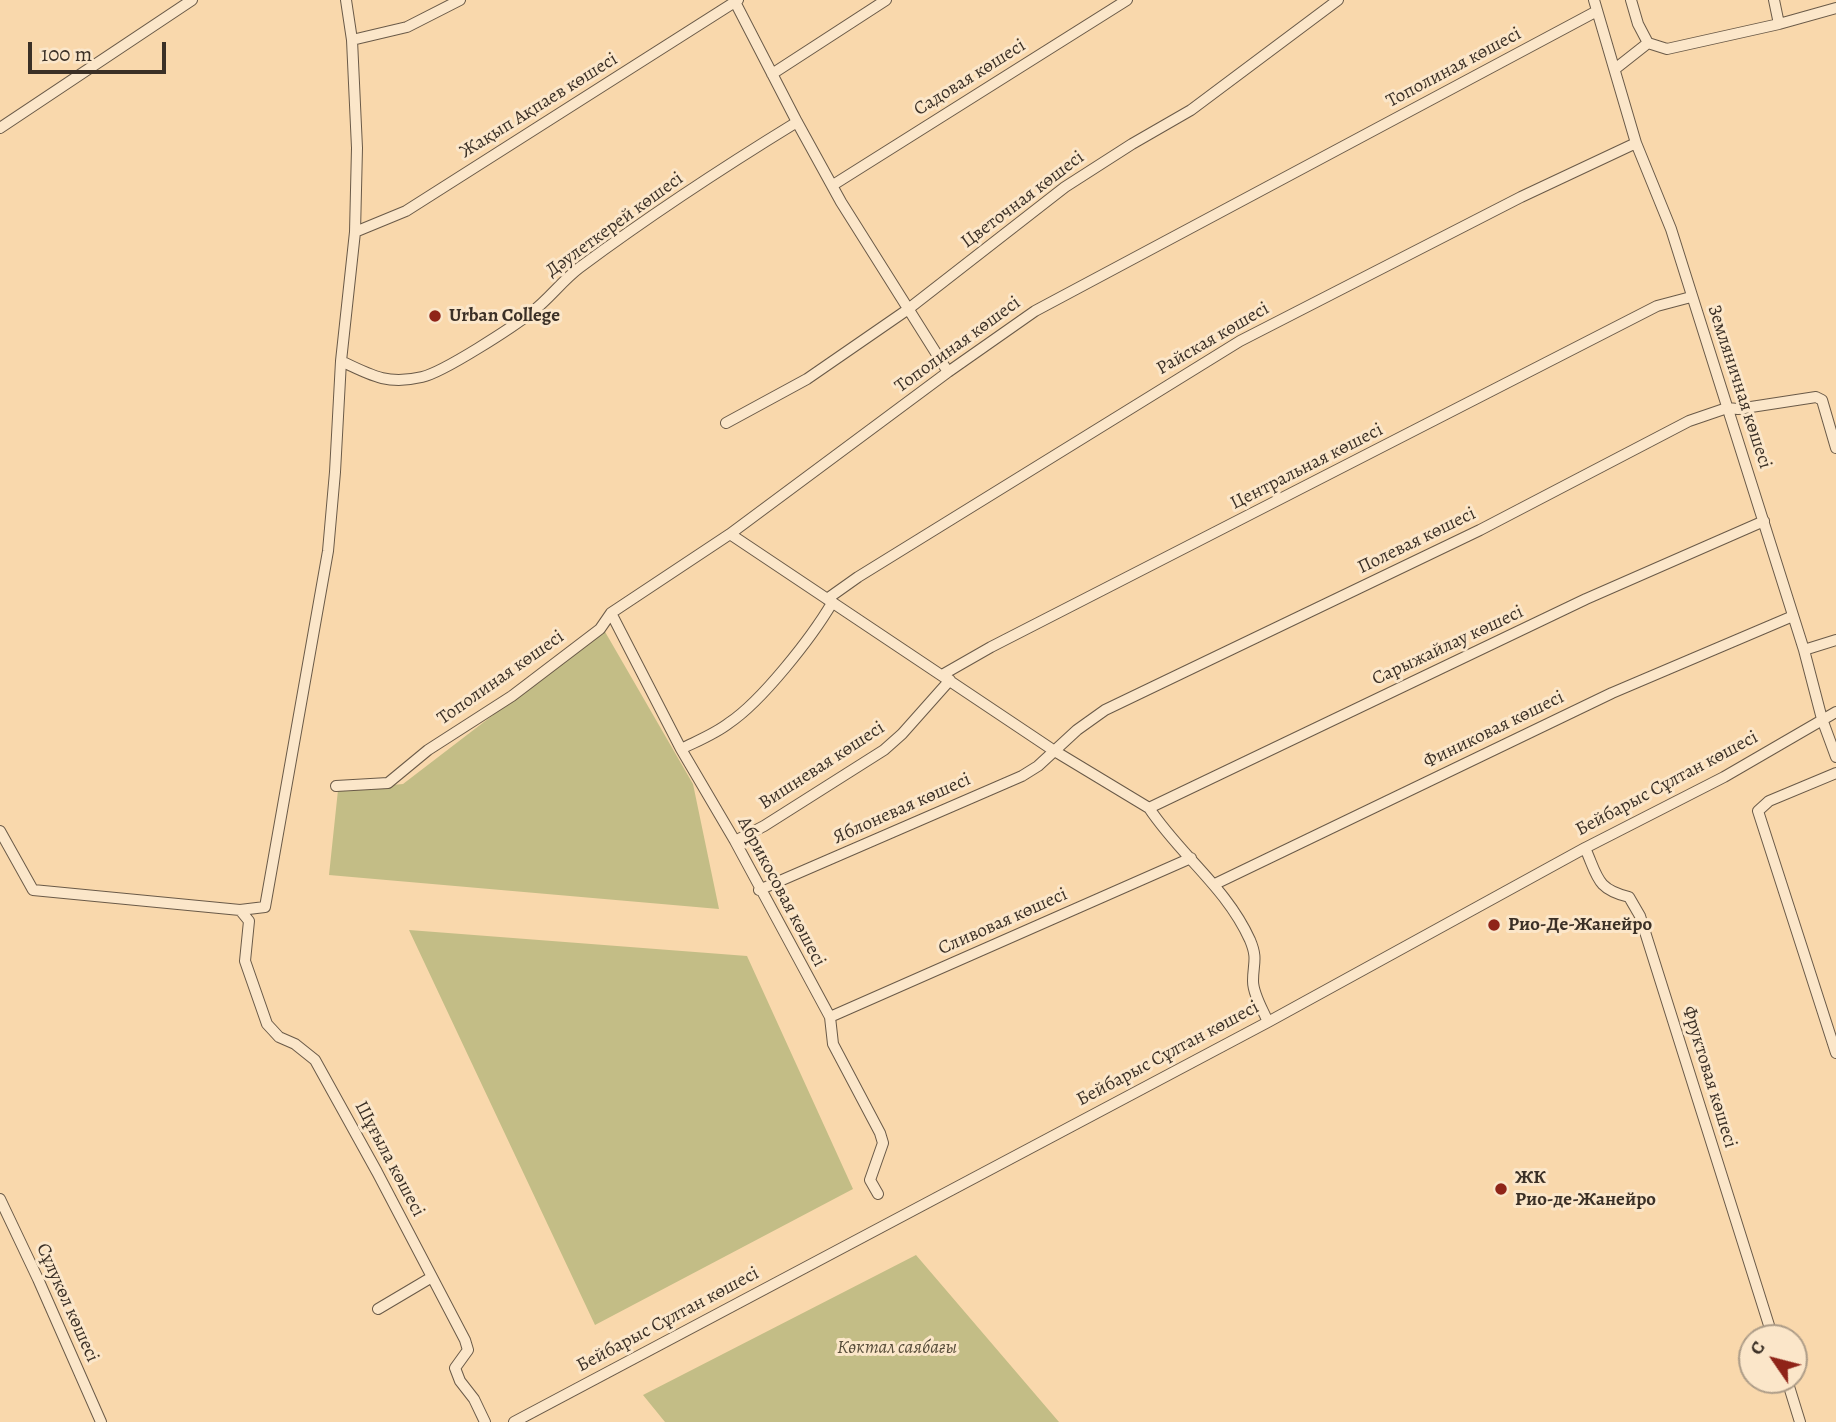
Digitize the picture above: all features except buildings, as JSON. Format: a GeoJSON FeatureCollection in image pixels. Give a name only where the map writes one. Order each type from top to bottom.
{"type":"FeatureCollection","features":[{"type":"Feature","properties":{"kind":"street"},"geometry":{"type":"LineString","coordinates":[[0,128],[192,0]]}},
{"type":"Feature","properties":{"kind":"street"},"geometry":{"type":"LineString","coordinates":[[0,831],[33,890],[240,910],[265,907],[328,551],[341,361],[355,232],[358,148],[352,40],[346,0]]}},
{"type":"Feature","properties":{"kind":"street"},"geometry":{"type":"LineString","coordinates":[[352,40],[407,27],[460,0]]}},
{"type":"Feature","properties":{"kind":"street"},"geometry":{"type":"LineString","coordinates":[[772,74],[886,0]]}},
{"type":"Feature","properties":{"kind":"street","name":"Садовая көшесі"},"geometry":{"type":"LineString","coordinates":[[832,185],[1127,0]]}},
{"type":"Feature","properties":{"kind":"street","name":"Цветочная көшесі"},"geometry":{"type":"LineString","coordinates":[[726,422],[807,379],[907,310],[1065,187],[1191,110],[1338,0]]}},
{"type":"Feature","properties":{"kind":"street","name":"Земляничная көшесі"},"geometry":{"type":"LineString","coordinates":[[1594,0],[1636,142],[1671,229],[1836,757]]}},
{"type":"Feature","properties":{"kind":"street"},"geometry":{"type":"LineString","coordinates":[[1632,0],[1638,24],[1647,43],[1667,49],[1779,24],[1836,8]]}},
{"type":"Feature","properties":{"kind":"street"},"geometry":{"type":"LineString","coordinates":[[1773,0],[1779,24]]}},
{"type":"Feature","properties":{"kind":"street"},"geometry":{"type":"LineString","coordinates":[[736,1],[832,185],[907,310],[948,372]]}},
{"type":"Feature","properties":{"kind":"street","name":"Жақып Ақпаев көшесі"},"geometry":{"type":"LineString","coordinates":[[355,232],[405,211],[736,1]]}},
{"type":"Feature","properties":{"kind":"street","name":"Тополиная көшесі"},"geometry":{"type":"LineString","coordinates":[[336,786],[388,783],[428,750],[512,695],[600,629],[611,613],[730,534],[948,372],[1035,311],[1597,11]]}},
{"type":"Feature","properties":{"kind":"street"},"geometry":{"type":"LineString","coordinates":[[1615,69],[1647,43]]}},
{"type":"Feature","properties":{"kind":"street","name":"Дәулеткерей көшесі"},"geometry":{"type":"LineString","coordinates":[[341,361],[375,378],[398,382],[425,377],[532,312],[576,271],[629,232],[797,122]]}},
{"type":"Feature","properties":{"kind":"street","name":"Райская көшесі"},"geometry":{"type":"LineString","coordinates":[[681,749],[728,725],[744,712],[822,620],[829,601],[858,577],[1240,341],[1509,203],[1636,142]]}},
{"type":"Feature","properties":{"kind":"street","name":"Центральная көшесі"},"geometry":{"type":"LineString","coordinates":[[946,678],[990,647],[1657,306],[1691,297]]}},
{"type":"Feature","properties":{"kind":"street","name":"Полевая көшесі"},"geometry":{"type":"LineString","coordinates":[[1053,750],[1105,710],[1480,530],[1689,421],[1727,408],[1738,409],[1816,397],[1822,401],[1836,448]]}},
{"type":"Feature","properties":{"kind":"street","name":"Сарыжайлау көшесі"},"geometry":{"type":"LineString","coordinates":[[1149,808],[1586,599],[1764,521]]}},
{"type":"Feature","properties":{"kind":"street"},"geometry":{"type":"LineString","coordinates":[[730,534],[1053,750],[1149,808],[1215,884],[1250,940],[1257,962],[1254,987],[1268,1022]]}},
{"type":"Feature","properties":{"kind":"street","name":"Абрикосовая көшесі"},"geometry":{"type":"LineString","coordinates":[[611,613],[681,749],[735,841],[759,890],[830,1017],[833,1044],[883,1143],[870,1180],[878,1194]]}},
{"type":"Feature","properties":{"kind":"street","name":"Финиковая көшесі"},"geometry":{"type":"LineString","coordinates":[[1215,884],[1612,692],[1793,617]]}},
{"type":"Feature","properties":{"kind":"street"},"geometry":{"type":"LineString","coordinates":[[1804,650],[1836,640]]}},
{"type":"Feature","properties":{"kind":"street","name":"Вишневая көшесі"},"geometry":{"type":"LineString","coordinates":[[735,841],[764,826],[884,750],[902,734],[946,678]]}},
{"type":"Feature","properties":{"kind":"street","name":"Бейбарыс Сұлтан көшесі"},"geometry":{"type":"LineString","coordinates":[[514,1422],[1268,1022],[1585,848],[1724,777],[1836,712]]}},
{"type":"Feature","properties":{"kind":"street","name":"Яблоневая көшесі"},"geometry":{"type":"LineString","coordinates":[[759,890],[1022,776],[1038,766],[1053,750]]}},
{"type":"Feature","properties":{"kind":"street"},"geometry":{"type":"LineString","coordinates":[[1836,773],[1769,802],[1758,811],[1836,1053]]}},
{"type":"Feature","properties":{"kind":"street","name":"Фруктовая көшесі"},"geometry":{"type":"LineString","coordinates":[[1585,848],[1602,885],[1610,892],[1629,897],[1640,916],[1769,1324]]}},
{"type":"Feature","properties":{"kind":"street","name":"Сливовая көшесі"},"geometry":{"type":"LineString","coordinates":[[830,1017],[1191,858]]}},
{"type":"Feature","properties":{"kind":"street","name":"Шұғыла көшесі"},"geometry":{"type":"LineString","coordinates":[[240,910],[249,921],[245,961],[267,1024],[279,1037],[295,1044],[315,1060],[377,1172],[468,1350],[455,1368],[485,1422]]}},
{"type":"Feature","properties":{"kind":"street","name":"Сұлукөл көшесі"},"geometry":{"type":"LineString","coordinates":[[1,1203],[101,1422]]}},
{"type":"Feature","properties":{"kind":"street"},"geometry":{"type":"LineString","coordinates":[[378,1309],[432,1277]]}},
{"type":"Feature","properties":{"kind":"street"},"geometry":{"type":"LineString","coordinates":[[1791,1394],[1800,1422]]}},
{"type":"Feature","properties":{"kind":"green space"},"geometry":{"type":"Polygon","coordinates":[[[604,630],[693,784],[719,909],[329,875],[338,790],[403,784],[604,630]]]}},
{"type":"Feature","properties":{"kind":"green space"},"geometry":{"type":"Polygon","coordinates":[[[409,930],[747,956],[853,1189],[595,1325],[409,930]]]}},
{"type":"Feature","properties":{"kind":"green space","name":"Көктал саябағы"},"geometry":{"type":"Polygon","coordinates":[[[916,1255],[1059,1422],[665,1422],[643,1395],[916,1255]]]}},
{"type":"Feature","properties":{"kind":"place","name":"Urban College"},"geometry":{"type":"Point","coordinates":[435,316]}},
{"type":"Feature","properties":{"kind":"place","name":"Рио-Де-Жанейро"},"geometry":{"type":"Point","coordinates":[1494,925]}},
{"type":"Feature","properties":{"kind":"place","name":"ЖК Рио-де-Жанейро"},"geometry":{"type":"Point","coordinates":[1501,1189]}}]}
